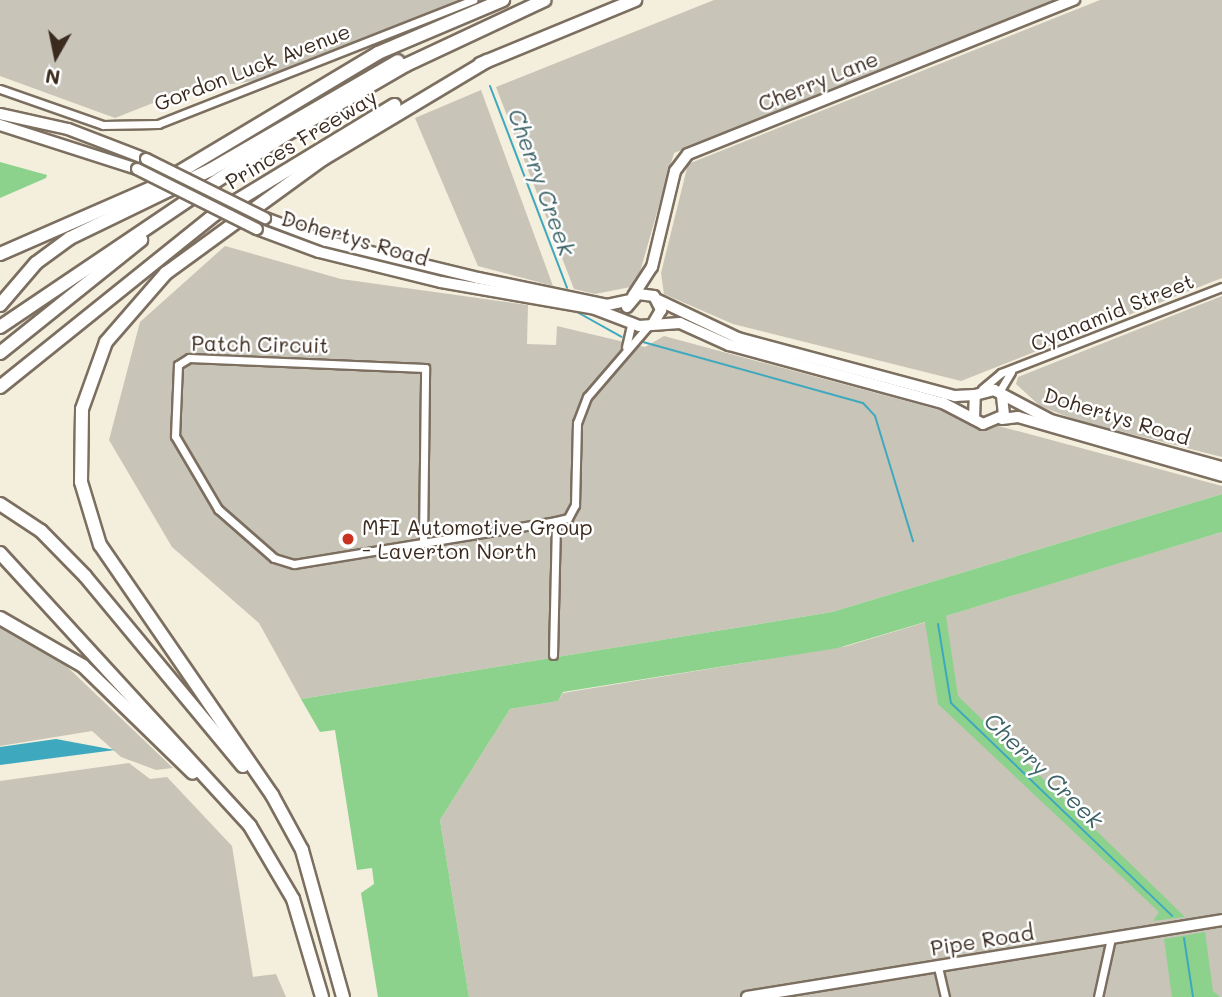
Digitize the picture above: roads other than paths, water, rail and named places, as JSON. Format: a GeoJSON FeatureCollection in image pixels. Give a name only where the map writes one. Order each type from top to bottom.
{"type":"FeatureCollection","features":[{"type":"Feature","properties":{"kind":"highway","name":"Princes Freeway"},"geometry":{"type":"LineString","coordinates":[[0,254],[156,186],[378,53],[503,0]]}},
{"type":"Feature","properties":{"kind":"highway","name":"Princes Freeway"},"geometry":{"type":"LineString","coordinates":[[250,157],[406,65],[544,0]]}},
{"type":"Feature","properties":{"kind":"highway"},"geometry":{"type":"LineString","coordinates":[[0,305],[36,263],[70,238],[210,170],[340,90],[544,0]]}},
{"type":"Feature","properties":{"kind":"highway","name":"Princes Freeway"},"geometry":{"type":"LineString","coordinates":[[0,385],[246,192],[342,132],[487,61],[635,0]]}},
{"type":"Feature","properties":{"kind":"highway"},"geometry":{"type":"LineString","coordinates":[[343,997],[302,850],[272,795],[100,545],[80,482],[82,409],[106,342],[166,272],[323,159],[487,61]]}},
{"type":"Feature","properties":{"kind":"highway"},"geometry":{"type":"LineString","coordinates":[[0,327],[250,157]]}},
{"type":"Feature","properties":{"kind":"highway"},"geometry":{"type":"LineString","coordinates":[[0,353],[250,157]]}},
{"type":"Feature","properties":{"kind":"highway"},"geometry":{"type":"LineString","coordinates":[[0,504],[41,531],[85,576],[228,747],[283,825],[315,890]]}},
{"type":"Feature","properties":{"kind":"highway"},"geometry":{"type":"LineString","coordinates":[[0,554],[223,793],[293,899],[322,997]]}},
{"type":"Feature","properties":{"kind":"highway"},"geometry":{"type":"LineString","coordinates":[[0,618],[83,666],[117,695],[244,829],[293,899]]}},
{"type":"Feature","properties":{"kind":"main road","name":"Dohertys Road"},"geometry":{"type":"LineString","coordinates":[[0,114],[75,131],[146,159],[265,218],[326,241],[478,278],[607,305],[632,298],[656,298]]}},
{"type":"Feature","properties":{"kind":"main road","name":"Dohertys Road"},"geometry":{"type":"LineString","coordinates":[[0,125],[138,169],[257,229],[319,252],[651,325]]}},
{"type":"Feature","properties":{"kind":"main road"},"geometry":{"type":"LineString","coordinates":[[632,298],[632,322]]}},
{"type":"Feature","properties":{"kind":"main road"},"geometry":{"type":"LineString","coordinates":[[651,325],[661,310],[656,298]]}},
{"type":"Feature","properties":{"kind":"main road"},"geometry":{"type":"LineString","coordinates":[[651,325],[680,323],[729,345],[943,403],[974,419],[979,392],[955,396],[738,338],[656,298]]}},
{"type":"Feature","properties":{"kind":"main road","name":"Dohertys Road"},"geometry":{"type":"LineString","coordinates":[[979,392],[1001,394],[1070,426],[1222,467]]}},
{"type":"Feature","properties":{"kind":"main road"},"geometry":{"type":"LineString","coordinates":[[1001,394],[1002,419]]}},
{"type":"Feature","properties":{"kind":"main road","name":"Dohertys Road"},"geometry":{"type":"LineString","coordinates":[[974,419],[988,425],[1017,417],[1222,477]]}},
{"type":"Feature","properties":{"kind":"street","name":"Gordon Luck Avenue"},"geometry":{"type":"LineString","coordinates":[[0,89],[103,125],[158,124],[472,0]]}},
{"type":"Feature","properties":{"kind":"street","name":"Cherry Lane"},"geometry":{"type":"LineString","coordinates":[[632,298],[652,267],[675,171],[688,154],[1074,0]]}},
{"type":"Feature","properties":{"kind":"street","name":"Cherry Lane"},"geometry":{"type":"LineString","coordinates":[[652,267],[656,298]]}},
{"type":"Feature","properties":{"kind":"street","name":"Cyanamid Street"},"geometry":{"type":"LineString","coordinates":[[979,392],[1014,369],[1222,287]]}},
{"type":"Feature","properties":{"kind":"street"},"geometry":{"type":"LineString","coordinates":[[626,348],[632,322]]}},
{"type":"Feature","properties":{"kind":"street"},"geometry":{"type":"LineString","coordinates":[[553,654],[556,521],[574,510],[577,423],[587,397],[626,348],[651,325]]}},
{"type":"Feature","properties":{"kind":"street","name":"Patch Circuit"},"geometry":{"type":"LineString","coordinates":[[423,542],[425,368],[189,358],[178,365],[175,436],[218,509],[274,558],[294,564],[556,521]]}},
{"type":"Feature","properties":{"kind":"street","name":"Cyanamid Street"},"geometry":{"type":"LineString","coordinates":[[1001,394],[1014,369]]}},
{"type":"Feature","properties":{"kind":"street","name":"Pipe Road"},"geometry":{"type":"LineString","coordinates":[[747,997],[782,994],[1222,920]]}},
{"type":"Feature","properties":{"kind":"street"},"geometry":{"type":"LineString","coordinates":[[1098,997],[1111,938]]}},
{"type":"Feature","properties":{"kind":"street"},"geometry":{"type":"LineString","coordinates":[[938,967],[945,997]]}},
{"type":"Feature","properties":{"kind":"water"},"geometry":{"type":"Polygon","coordinates":[[[56,739],[115,750],[0,765],[0,747],[56,739]]]}},
{"type":"Feature","properties":{"kind":"waterway","name":"Cherry Creek"},"geometry":{"type":"LineString","coordinates":[[490,86],[567,288]]}},
{"type":"Feature","properties":{"kind":"waterway","name":"Cherry Creek"},"geometry":{"type":"LineString","coordinates":[[577,312],[622,337]]}},
{"type":"Feature","properties":{"kind":"waterway","name":"Cherry Creek"},"geometry":{"type":"LineString","coordinates":[[643,342],[863,403],[875,416],[913,541]]}},
{"type":"Feature","properties":{"kind":"waterway","name":"Cherry Creek"},"geometry":{"type":"LineString","coordinates":[[938,624],[951,703],[1172,916]]}},
{"type":"Feature","properties":{"kind":"waterway","name":"Cherry Creek"},"geometry":{"type":"LineString","coordinates":[[1184,938],[1193,997]]}},
{"type":"Feature","properties":{"kind":"place","name":"MFI Automotive Group - Laverton North"},"geometry":{"type":"Point","coordinates":[348,539]}}]}
